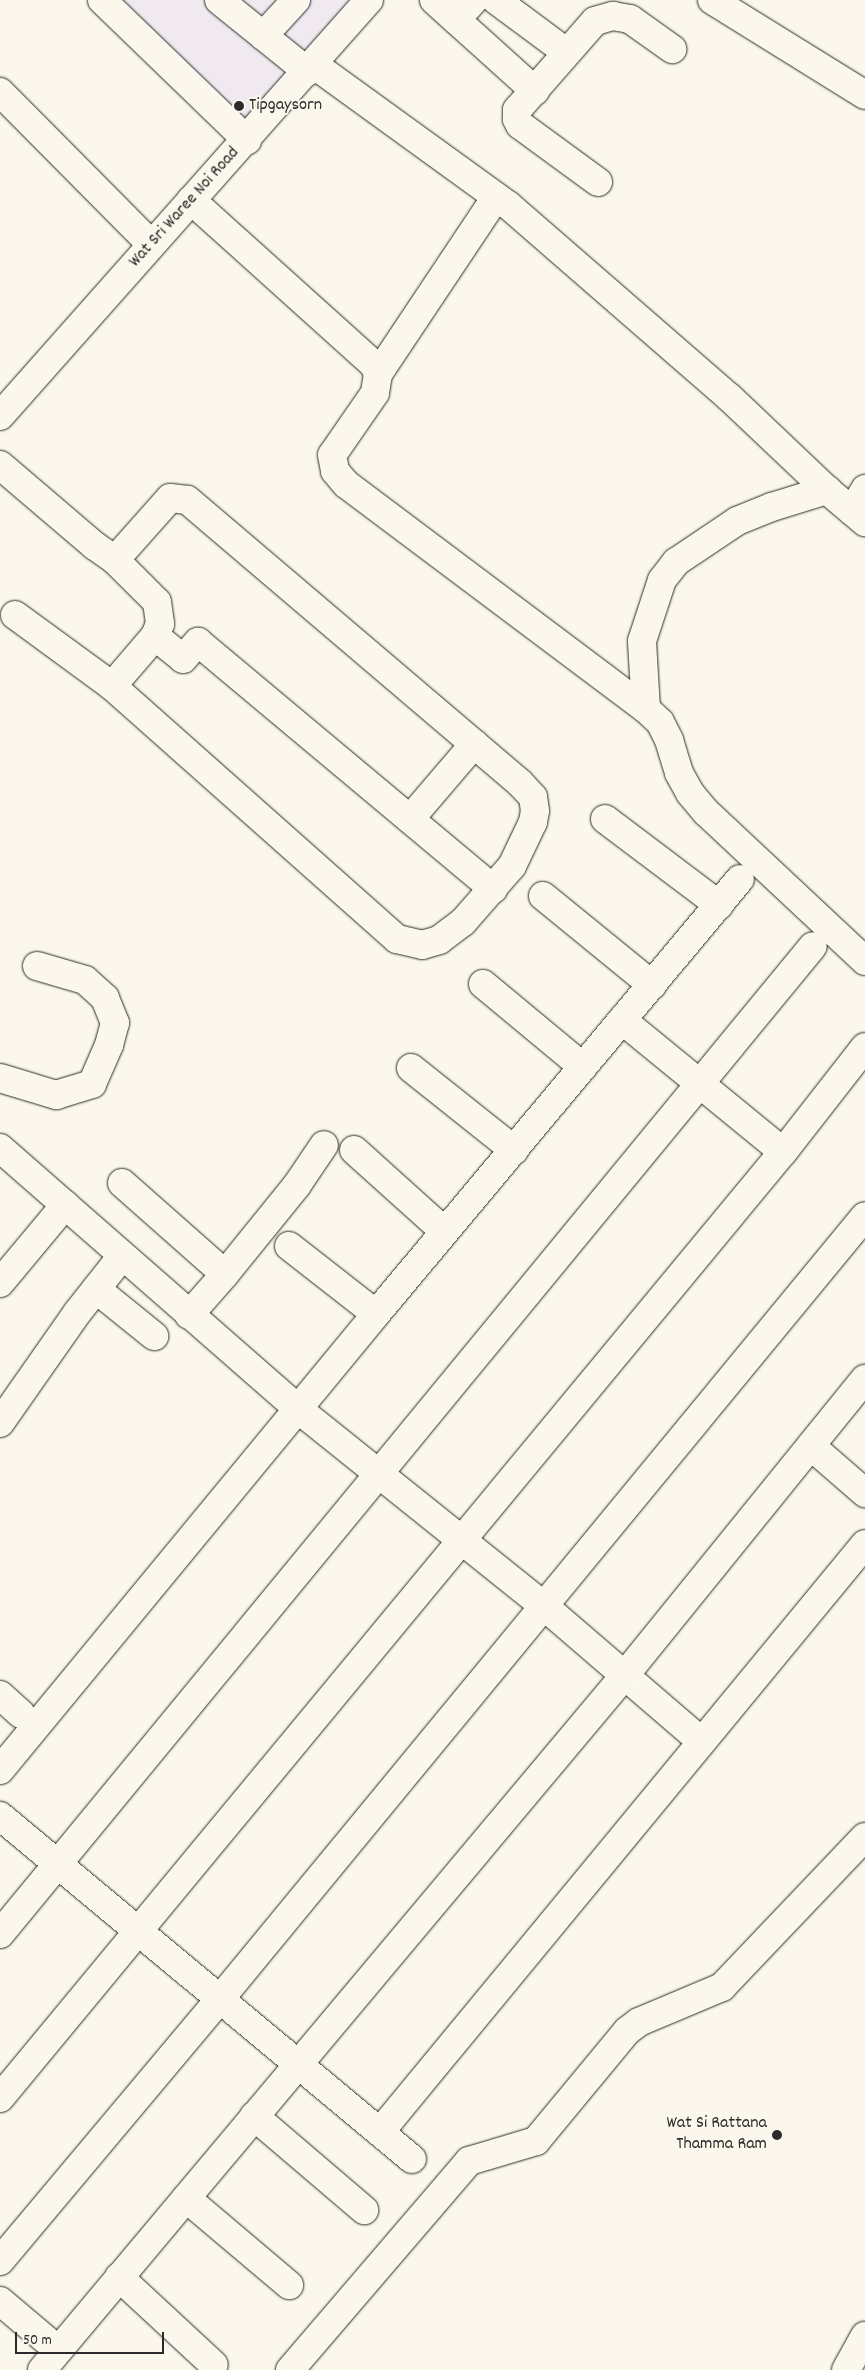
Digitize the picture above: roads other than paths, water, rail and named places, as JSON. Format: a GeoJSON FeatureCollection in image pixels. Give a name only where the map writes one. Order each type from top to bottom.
{"type":"FeatureCollection","features":[{"type":"Feature","properties":{"kind":"street"},"geometry":{"type":"LineString","coordinates":[[102,0],[247,140]]}},
{"type":"Feature","properties":{"kind":"street"},"geometry":{"type":"LineString","coordinates":[[219,0],[263,36],[496,197],[729,398],[827,490],[861,507]]}},
{"type":"Feature","properties":{"kind":"street"},"geometry":{"type":"LineString","coordinates":[[263,36],[296,0]]}},
{"type":"Feature","properties":{"kind":"street","name":"Wat Sri Waree Noi Road"},"geometry":{"type":"LineString","coordinates":[[0,416],[151,244],[247,140],[369,0]]}},
{"type":"Feature","properties":{"kind":"street"},"geometry":{"type":"LineString","coordinates":[[434,0],[535,91]]}},
{"type":"Feature","properties":{"kind":"street"},"geometry":{"type":"LineString","coordinates":[[456,20],[474,0]]}},
{"type":"Feature","properties":{"kind":"street"},"geometry":{"type":"LineString","coordinates":[[496,0],[566,52]]}},
{"type":"Feature","properties":{"kind":"street"},"geometry":{"type":"LineString","coordinates":[[712,0],[865,95]]}},
{"type":"Feature","properties":{"kind":"street"},"geometry":{"type":"LineString","coordinates":[[598,182],[520,125],[517,119],[517,110],[595,20],[613,16],[630,19],[672,49]]}},
{"type":"Feature","properties":{"kind":"street"},"geometry":{"type":"LineString","coordinates":[[0,92],[151,244]]}},
{"type":"Feature","properties":{"kind":"street"},"geometry":{"type":"LineString","coordinates":[[496,197],[378,374],[375,393],[332,455],[335,471],[346,484],[646,709],[660,722],[669,740],[680,774],[690,793],[706,812],[865,961]]}},
{"type":"Feature","properties":{"kind":"street"},"geometry":{"type":"LineString","coordinates":[[191,200],[374,365],[378,374]]}},
{"type":"Feature","properties":{"kind":"street"},"geometry":{"type":"LineString","coordinates":[[0,465],[95,546],[115,560],[157,602],[160,624],[155,636],[112,686]]}},
{"type":"Feature","properties":{"kind":"street"},"geometry":{"type":"LineString","coordinates":[[646,709],[642,641],[662,580],[676,562],[737,521],[772,506],[827,490]]}},
{"type":"Feature","properties":{"kind":"street"},"geometry":{"type":"LineString","coordinates":[[15,615],[112,686],[397,939],[422,945],[438,940],[463,922],[512,866],[533,822],[535,811],[533,797],[520,783],[187,500],[175,497],[170,498],[115,560]]}},
{"type":"Feature","properties":{"kind":"street"},"geometry":{"type":"LineString","coordinates":[[155,636],[183,659],[198,642],[493,889]]}},
{"type":"Feature","properties":{"kind":"street"},"geometry":{"type":"LineString","coordinates":[[410,819],[474,744]]}},
{"type":"Feature","properties":{"kind":"street"},"geometry":{"type":"LineString","coordinates":[[605,819],[719,905]]}},
{"type":"Feature","properties":{"kind":"street"},"geometry":{"type":"LineString","coordinates":[[0,1770],[376,1314],[740,880]]}},
{"type":"Feature","properties":{"kind":"street"},"geometry":{"type":"LineString","coordinates":[[544,896],[652,985]]}},
{"type":"Feature","properties":{"kind":"street"},"geometry":{"type":"LineString","coordinates":[[0,1934],[56,1863],[813,946]]}},
{"type":"Feature","properties":{"kind":"street"},"geometry":{"type":"LineString","coordinates":[[0,1078],[56,1095],[92,1084],[109,1045],[116,1023],[105,998],[85,980],[37,966]]}},
{"type":"Feature","properties":{"kind":"street"},"geometry":{"type":"LineString","coordinates":[[483,984],[583,1067]]}},
{"type":"Feature","properties":{"kind":"street"},"geometry":{"type":"LineString","coordinates":[[622,1020],[783,1152]]}},
{"type":"Feature","properties":{"kind":"street"},"geometry":{"type":"LineString","coordinates":[[0,2098],[137,1930],[783,1152],[865,1047]]}},
{"type":"Feature","properties":{"kind":"street"},"geometry":{"type":"LineString","coordinates":[[411,1068],[514,1150]]}},
{"type":"Feature","properties":{"kind":"street"},"geometry":{"type":"LineString","coordinates":[[189,1315],[297,1185],[324,1144]]}},
{"type":"Feature","properties":{"kind":"street"},"geometry":{"type":"LineString","coordinates":[[0,1148],[298,1409],[544,1606],[701,1741]]}},
{"type":"Feature","properties":{"kind":"street"},"geometry":{"type":"LineString","coordinates":[[354,1150],[445,1232]]}},
{"type":"Feature","properties":{"kind":"street"},"geometry":{"type":"LineString","coordinates":[[122,1183],[225,1274]]}},
{"type":"Feature","properties":{"kind":"street"},"geometry":{"type":"LineString","coordinates":[[0,1283],[65,1205]]}},
{"type":"Feature","properties":{"kind":"street"},"geometry":{"type":"LineString","coordinates":[[0,2261],[220,1999],[865,1216]]}},
{"type":"Feature","properties":{"kind":"street"},"geometry":{"type":"LineString","coordinates":[[289,1246],[376,1314]]}},
{"type":"Feature","properties":{"kind":"street"},"geometry":{"type":"LineString","coordinates":[[0,1423],[96,1289],[122,1256]]}},
{"type":"Feature","properties":{"kind":"street"},"geometry":{"type":"LineString","coordinates":[[96,1289],[154,1336]]}},
{"type":"Feature","properties":{"kind":"street"},"geometry":{"type":"LineString","coordinates":[[0,2301],[52,2363],[119,2277],[625,1675],[865,1379]]}},
{"type":"Feature","properties":{"kind":"street"},"geometry":{"type":"LineString","coordinates":[[811,1446],[865,1493]]}},
{"type":"Feature","properties":{"kind":"street"},"geometry":{"type":"LineString","coordinates":[[380,2132],[865,1544]]}},
{"type":"Feature","properties":{"kind":"street"},"geometry":{"type":"LineString","coordinates":[[0,1695],[21,1714]]}},
{"type":"Feature","properties":{"kind":"street"},"geometry":{"type":"LineString","coordinates":[[0,1816],[412,2159]]}},
{"type":"Feature","properties":{"kind":"street"},"geometry":{"type":"LineString","coordinates":[[290,2370],[469,2161],[536,2141],[627,2032],[639,2022],[722,1987],[865,1837]]}},
{"type":"Feature","properties":{"kind":"street"},"geometry":{"type":"LineString","coordinates":[[254,2116],[364,2210]]}},
{"type":"Feature","properties":{"kind":"street"},"geometry":{"type":"LineString","coordinates":[[186,2198],[289,2285]]}},
{"type":"Feature","properties":{"kind":"street"},"geometry":{"type":"LineString","coordinates":[[119,2277],[214,2365]]}},
{"type":"Feature","properties":{"kind":"street"},"geometry":{"type":"LineString","coordinates":[[846,2370],[865,2336]]}},
{"type":"Feature","properties":{"kind":"place","name":"Tipgaysorn"},"geometry":{"type":"Point","coordinates":[239,106]}},
{"type":"Feature","properties":{"kind":"place","name":"Wat Si Rattana Thamma Ram"},"geometry":{"type":"Point","coordinates":[777,2135]}}]}
